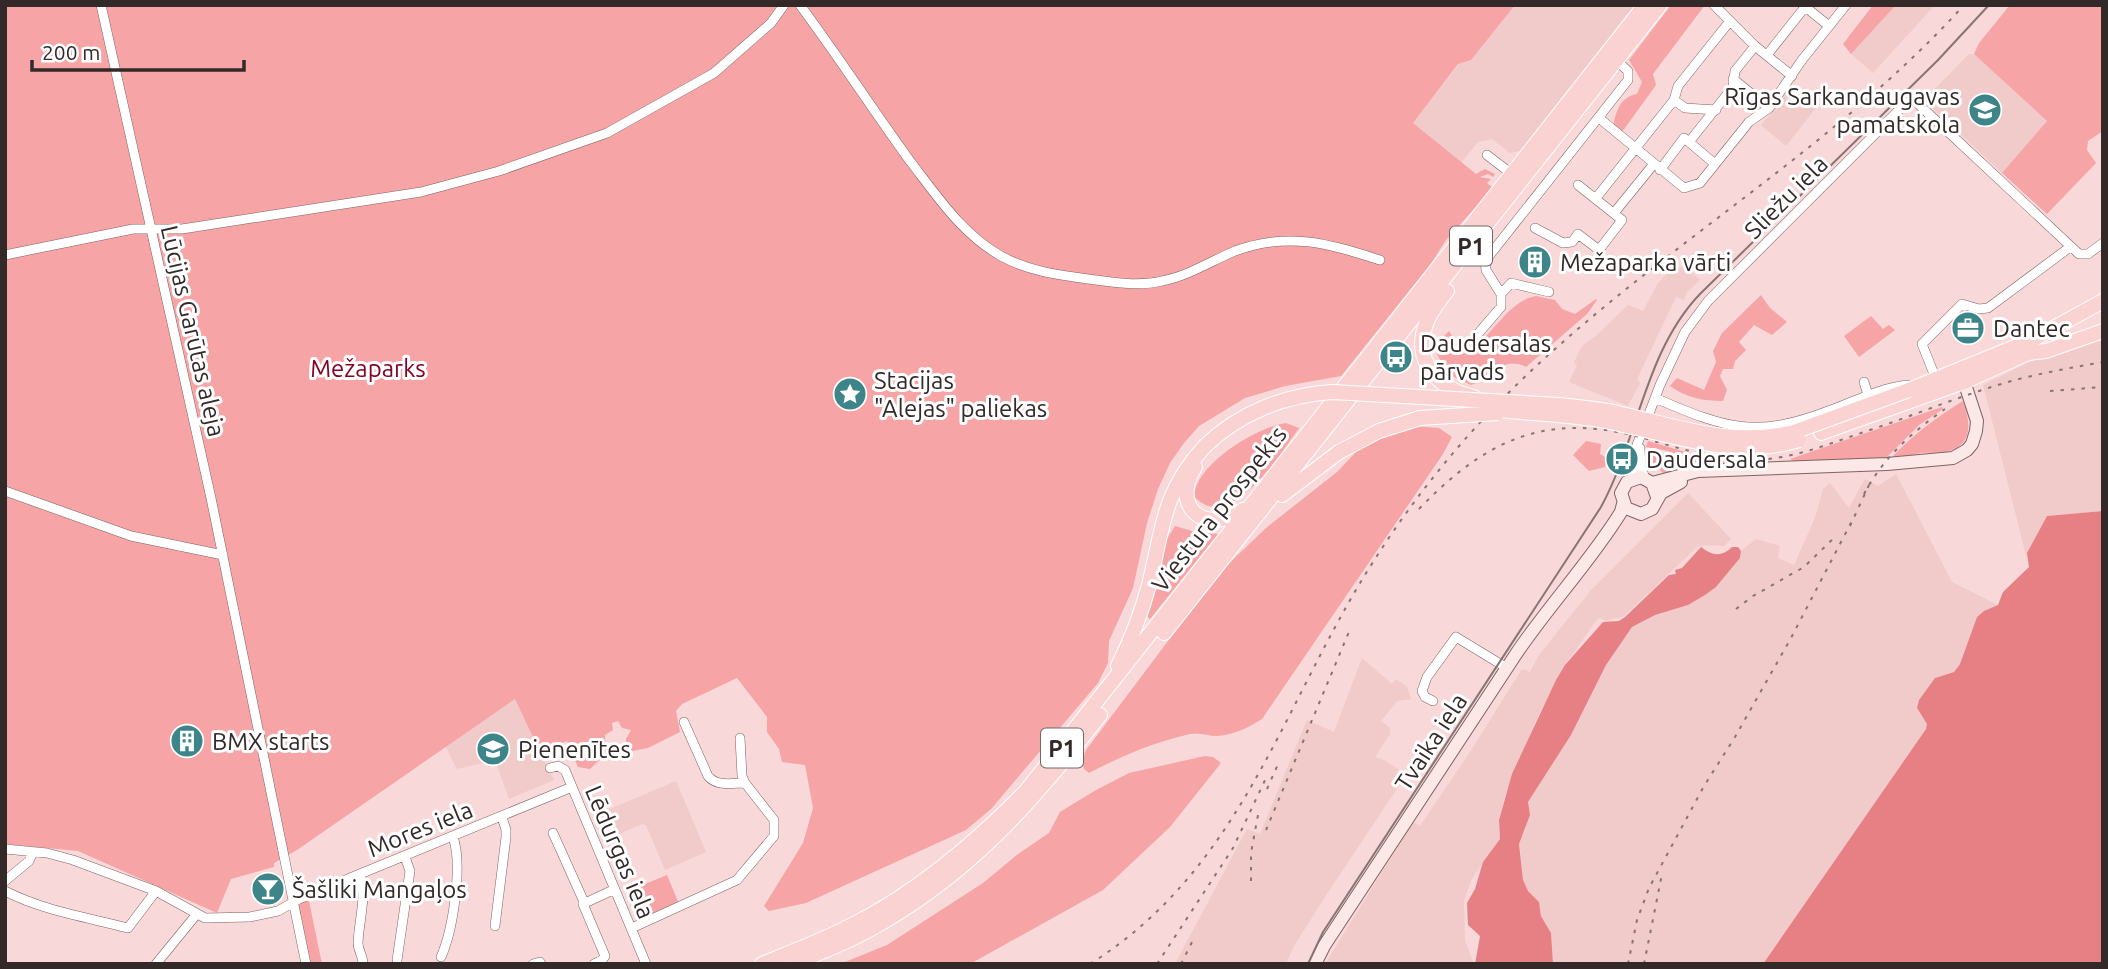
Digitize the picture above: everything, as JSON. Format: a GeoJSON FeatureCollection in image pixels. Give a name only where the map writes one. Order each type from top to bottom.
{"type":"FeatureCollection","features":[{"type":"Feature","properties":{"kind":"main road","name":"Viestura prospekts"},"geometry":{"type":"LineString","coordinates":[[762,964],[799,957],[855,937],[905,908],[953,873],[999,834],[1044,786],[1244,533],[1320,426],[1645,5]]}},
{"type":"Feature","properties":{"kind":"main road","name":"Viestura prospekts"},"geometry":{"type":"LineString","coordinates":[[799,957],[873,914],[952,859],[1026,791],[1256,499],[1320,426],[1530,170],[1660,5]]}},
{"type":"Feature","properties":{"kind":"main road"},"geometry":{"type":"LineString","coordinates":[[1489,401],[1448,388],[1428,368],[1422,341],[1425,324],[1437,304],[1500,222],[1525,184],[1530,170]]}},
{"type":"Feature","properties":{"kind":"main road"},"geometry":{"type":"LineString","coordinates":[[1256,499],[1232,517],[1211,521],[1197,515],[1190,505],[1186,487],[1193,470],[1208,449],[1247,423],[1307,401],[1341,400],[1572,416],[1711,446],[1759,449],[1778,446],[1914,392],[1936,379],[1962,376],[2103,301]]}},
{"type":"Feature","properties":{"kind":"main road"},"geometry":{"type":"LineString","coordinates":[[1094,708],[1136,629],[1150,581],[1160,528],[1172,491],[1187,466],[1245,416],[1264,407],[1312,393],[1332,392],[1489,401],[1596,409],[1704,434],[1758,438],[1818,425],[2028,353],[2046,351],[2103,331]]}},
{"type":"Feature","properties":{"kind":"main road"},"geometry":{"type":"LineString","coordinates":[[1244,533],[1293,485],[1339,452],[1379,431],[1420,418],[1508,412]]}},
{"type":"Feature","properties":{"kind":"street","name":"Lūcijas Garūtas aleja"},"geometry":{"type":"LineString","coordinates":[[101,5],[223,555],[306,964]]}},
{"type":"Feature","properties":{"kind":"street"},"geometry":{"type":"LineString","coordinates":[[5,255],[133,229],[182,229],[421,192],[499,171],[607,133],[714,73],[771,23],[784,5]]}},
{"type":"Feature","properties":{"kind":"street"},"geometry":{"type":"LineString","coordinates":[[800,5],[949,212],[976,239],[1021,266],[1065,276],[1139,285],[1185,274],[1258,244],[1292,240],[1328,244],[1380,260]]}},
{"type":"Feature","properties":{"kind":"street"},"geometry":{"type":"LineString","coordinates":[[1714,5],[1755,46],[1792,76]]}},
{"type":"Feature","properties":{"kind":"street"},"geometry":{"type":"LineString","coordinates":[[1599,118],[1684,188],[1700,183],[1749,122],[1769,108],[1846,5]]}},
{"type":"Feature","properties":{"kind":"street"},"geometry":{"type":"LineString","coordinates":[[1767,55],[1804,6],[1829,26]]}},
{"type":"Feature","properties":{"kind":"street"},"geometry":{"type":"LineString","coordinates":[[1596,198],[1674,100],[1678,86],[1730,21]]}},
{"type":"Feature","properties":{"kind":"street"},"geometry":{"type":"LineString","coordinates":[[1689,142],[1733,87],[1735,71],[1755,46]]}},
{"type":"Feature","properties":{"kind":"street"},"geometry":{"type":"LineString","coordinates":[[1476,336],[1501,307],[1501,294],[1486,270],[1485,261],[1629,77],[1626,68],[1617,61]]}},
{"type":"Feature","properties":{"kind":"street"},"geometry":{"type":"LineString","coordinates":[[1733,79],[1769,108]]}},
{"type":"Feature","properties":{"kind":"street"},"geometry":{"type":"LineString","coordinates":[[1674,100],[1685,108],[1716,110]]}},
{"type":"Feature","properties":{"kind":"street","name":"Sliežu iela"},"geometry":{"type":"LineString","coordinates":[[1643,480],[1639,442],[1655,398],[1685,332],[1708,301],[1907,102],[1915,101],[2070,247]]}},
{"type":"Feature","properties":{"kind":"street"},"geometry":{"type":"LineString","coordinates":[[1614,213],[1684,138],[1715,164]]}},
{"type":"Feature","properties":{"kind":"street"},"geometry":{"type":"LineString","coordinates":[[1487,155],[1513,175]]}},
{"type":"Feature","properties":{"kind":"street"},"geometry":{"type":"LineString","coordinates":[[1535,228],[1563,243],[1572,242],[1578,234],[1599,250],[1622,220],[1578,185]]}},
{"type":"Feature","properties":{"kind":"street"},"geometry":{"type":"LineString","coordinates":[[1936,379],[1922,344],[1962,304],[1979,309],[1988,308],[2070,247],[2083,255],[2103,243]]}},
{"type":"Feature","properties":{"kind":"street"},"geometry":{"type":"LineString","coordinates":[[1501,294],[1511,283],[1549,292]]}},
{"type":"Feature","properties":{"kind":"street","name":"Tvaika iela"},"geometry":{"type":"LineString","coordinates":[[1628,508],[1622,490],[1643,480],[1689,472],[1887,464],[1953,458],[1967,450],[1976,431],[1977,421],[1962,376]]}},
{"type":"Feature","properties":{"kind":"street"},"geometry":{"type":"LineString","coordinates":[[1864,383],[1868,395]]}},
{"type":"Feature","properties":{"kind":"street"},"geometry":{"type":"LineString","coordinates":[[1655,398],[1731,426],[1756,429],[1799,422],[1868,395],[1904,385],[1914,392]]}},
{"type":"Feature","properties":{"kind":"street","name":"Tvaika iela"},"geometry":{"type":"LineString","coordinates":[[1628,508],[1647,512],[1655,505],[1657,497],[1677,484],[1705,472]]}},
{"type":"Feature","properties":{"kind":"street"},"geometry":{"type":"LineString","coordinates":[[1643,480],[1657,497]]}},
{"type":"Feature","properties":{"kind":"street"},"geometry":{"type":"LineString","coordinates":[[5,491],[131,536],[223,555]]}},
{"type":"Feature","properties":{"kind":"street","name":"Tvaika iela"},"geometry":{"type":"LineString","coordinates":[[1315,964],[1324,946],[1547,609],[1628,508]]}},
{"type":"Feature","properties":{"kind":"street"},"geometry":{"type":"LineString","coordinates":[[1433,701],[1425,697],[1422,691],[1427,677],[1456,638],[1507,668]]}},
{"type":"Feature","properties":{"kind":"street"},"geometry":{"type":"LineString","coordinates":[[684,722],[712,781],[745,783]]}},
{"type":"Feature","properties":{"kind":"street"},"geometry":{"type":"LineString","coordinates":[[632,928],[737,880],[772,841],[775,832],[774,820],[742,776],[740,738]]}},
{"type":"Feature","properties":{"kind":"street","name":"Lēdurgas iela"},"geometry":{"type":"LineString","coordinates":[[550,768],[563,768],[646,964]]}},
{"type":"Feature","properties":{"kind":"street","name":"Mores iela"},"geometry":{"type":"LineString","coordinates":[[5,849],[47,853],[65,858],[156,891],[196,915],[216,920],[250,917],[278,911],[572,787]]}},
{"type":"Feature","properties":{"kind":"street"},"geometry":{"type":"LineString","coordinates":[[495,926],[506,837],[502,817]]}},
{"type":"Feature","properties":{"kind":"street"},"geometry":{"type":"LineString","coordinates":[[553,834],[605,956],[594,964]]}},
{"type":"Feature","properties":{"kind":"street"},"geometry":{"type":"LineString","coordinates":[[441,957],[449,940],[458,857],[453,837]]}},
{"type":"Feature","properties":{"kind":"street"},"geometry":{"type":"LineString","coordinates":[[5,881],[29,861],[33,852]]}},
{"type":"Feature","properties":{"kind":"street"},"geometry":{"type":"LineString","coordinates":[[397,960],[410,871],[405,857]]}},
{"type":"Feature","properties":{"kind":"street"},"geometry":{"type":"LineString","coordinates":[[360,875],[363,897],[358,947],[363,956],[362,964]]}},
{"type":"Feature","properties":{"kind":"street"},"geometry":{"type":"LineString","coordinates":[[584,902],[615,889]]}},
{"type":"Feature","properties":{"kind":"street"},"geometry":{"type":"LineString","coordinates":[[5,891],[24,901],[73,916],[128,928],[156,891]]}},
{"type":"Feature","properties":{"kind":"street"},"geometry":{"type":"LineString","coordinates":[[156,964],[196,915]]}},
{"type":"Feature","properties":{"kind":"street"},"geometry":{"type":"LineString","coordinates":[[533,964],[541,964]]}},
{"type":"Feature","properties":{"kind":"shaded area"},"geometry":{"type":"Polygon","coordinates":[[[1515,5],[1635,5],[1520,151],[1510,153],[1492,139],[1478,142],[1461,163],[1413,123],[1459,64],[1471,60],[1515,5]]]}},
{"type":"Feature","properties":{"kind":"shaded area"},"geometry":{"type":"Polygon","coordinates":[[[1896,5],[1935,5],[1873,73],[1851,54],[1896,5]]]}},
{"type":"Feature","properties":{"kind":"shaded area","name":"Rīgas Sarkandaugavas pamatskola"},"geometry":{"type":"Polygon","coordinates":[[[1969,54],[1974,54],[2047,121],[2002,173],[1924,100],[1969,54]]]}},
{"type":"Feature","properties":{"kind":"shaded area"},"geometry":{"type":"Polygon","coordinates":[[[1787,93],[1797,93],[1815,109],[1786,146],[1761,125],[1787,93]]]}},
{"type":"Feature","properties":{"kind":"shaded area"},"geometry":{"type":"Polygon","coordinates":[[[1684,264],[1700,280],[1687,292],[1684,300],[1676,297],[1637,379],[1640,383],[1628,406],[1569,382],[1582,346],[1628,305],[1643,311],[1658,283],[1676,265],[1680,268],[1684,264]]]}},
{"type":"Feature","properties":{"kind":"shaded area"},"geometry":{"type":"Polygon","coordinates":[[[2103,340],[2103,511],[2047,516],[2027,553],[2029,567],[1983,385],[2027,363],[2083,343],[2103,340]]]}},
{"type":"Feature","properties":{"kind":"shaded area"},"geometry":{"type":"Polygon","coordinates":[[[1896,474],[1952,582],[1998,605],[1977,617],[1960,664],[1954,672],[1935,678],[1919,700],[1917,709],[1928,725],[1926,729],[1763,964],[1553,964],[1551,933],[1541,916],[1539,902],[1528,891],[1523,880],[1519,839],[1525,832],[1528,802],[1571,735],[1606,665],[1627,634],[1632,627],[1655,615],[1688,605],[1716,587],[1740,558],[1741,551],[1756,539],[1780,546],[1778,558],[1794,565],[1815,518],[1823,489],[1830,483],[1849,508],[1865,479],[1878,486],[1896,474]]]}},
{"type":"Feature","properties":{"kind":"shaded area"},"geometry":{"type":"Polygon","coordinates":[[[1688,493],[1731,539],[1724,546],[1697,547],[1624,616],[1606,621],[1598,618],[1565,665],[1538,716],[1505,796],[1499,820],[1500,839],[1471,880],[1464,902],[1465,941],[1474,964],[1325,964],[1413,822],[1420,826],[1522,669],[1530,672],[1539,655],[1592,589],[1688,493]]]}},
{"type":"Feature","properties":{"kind":"shaded area"},"geometry":{"type":"Polygon","coordinates":[[[2103,511],[2103,964],[1763,964],[1926,729],[1927,724],[1917,708],[1919,700],[1935,678],[1954,672],[1960,664],[1977,617],[1998,605],[2003,592],[2029,567],[2027,553],[2047,516],[2103,511]]]}},
{"type":"Feature","properties":{"kind":"shaded area"},"geometry":{"type":"Polygon","coordinates":[[[1701,547],[1717,554],[1738,547],[1741,551],[1740,558],[1716,587],[1705,595],[1688,605],[1655,615],[1632,627],[1606,665],[1571,735],[1528,802],[1530,815],[1519,844],[1523,880],[1528,891],[1539,902],[1541,916],[1551,933],[1553,964],[1475,964],[1480,936],[1468,925],[1467,903],[1475,889],[1483,862],[1500,839],[1499,820],[1512,774],[1556,680],[1565,665],[1603,622],[1619,621],[1625,617],[1669,575],[1676,574],[1675,570],[1682,568],[1701,547]]]}},
{"type":"Feature","properties":{"kind":"shaded area"},"geometry":{"type":"Polygon","coordinates":[[[1362,658],[1392,684],[1396,679],[1407,687],[1411,699],[1397,701],[1381,721],[1390,728],[1390,734],[1375,757],[1406,775],[1321,903],[1286,964],[1175,964],[1247,829],[1260,834],[1307,720],[1334,732],[1362,658]]]}},
{"type":"Feature","properties":{"kind":"shaded area","name":"Pienenītes"},"geometry":{"type":"Polygon","coordinates":[[[515,699],[554,780],[509,799],[495,760],[457,769],[445,746],[515,699]]]}},
{"type":"Feature","properties":{"kind":"shaded area","name":"Pienenītes"},"geometry":{"type":"Polygon","coordinates":[[[676,781],[706,852],[665,870],[646,825],[642,824],[608,839],[598,814],[676,781]]]}},
{"type":"Feature","properties":{"kind":"green space","name":"Mežaparks"},"geometry":{"type":"Polygon","coordinates":[[[5,5],[1515,5],[1471,60],[1458,64],[1413,123],[1476,174],[1485,169],[1495,174],[1493,177],[1488,174],[1480,177],[1491,179],[1487,183],[1493,188],[1446,240],[1430,265],[1341,376],[1285,386],[1245,398],[1199,426],[1184,443],[1170,463],[1158,489],[1147,523],[1133,588],[1109,641],[1108,663],[1098,683],[991,809],[966,830],[806,903],[769,911],[764,906],[803,843],[813,808],[805,765],[782,762],[779,749],[767,732],[767,717],[737,678],[682,704],[676,711],[680,732],[648,748],[632,751],[626,746],[631,730],[622,728],[618,721],[612,723],[613,730],[605,735],[606,754],[590,769],[578,767],[567,741],[540,752],[515,699],[297,850],[274,863],[274,867],[231,879],[217,913],[78,851],[5,844],[5,5]]]}},
{"type":"Feature","properties":{"kind":"green space"},"geometry":{"type":"Polygon","coordinates":[[[1671,5],[1705,5],[1653,74],[1656,85],[1622,132],[1613,126],[1618,110],[1626,98],[1637,94],[1642,82],[1629,60],[1671,5]]]}},
{"type":"Feature","properties":{"kind":"green space"},"geometry":{"type":"Polygon","coordinates":[[[1873,5],[1896,5],[1851,54],[1843,44],[1873,5]]]}},
{"type":"Feature","properties":{"kind":"green space"},"geometry":{"type":"Polygon","coordinates":[[[2010,5],[2103,5],[2103,131],[2088,141],[2087,150],[2096,163],[2047,214],[2002,173],[2047,121],[1974,54],[1979,43],[2010,5]]]}},
{"type":"Feature","properties":{"kind":"green space"},"geometry":{"type":"Polygon","coordinates":[[[1761,295],[1770,308],[1787,322],[1772,335],[1754,325],[1739,342],[1746,350],[1735,361],[1733,369],[1723,369],[1720,376],[1727,390],[1723,401],[1695,398],[1670,386],[1677,378],[1704,390],[1716,362],[1713,351],[1722,333],[1761,295]]]}},
{"type":"Feature","properties":{"kind":"green space"},"geometry":{"type":"Polygon","coordinates":[[[1536,296],[1555,300],[1562,309],[1575,314],[1597,300],[1587,314],[1526,367],[1517,364],[1503,366],[1471,385],[1446,373],[1434,347],[1449,331],[1457,344],[1471,349],[1517,304],[1536,296]]]}},
{"type":"Feature","properties":{"kind":"green space"},"geometry":{"type":"Polygon","coordinates":[[[1871,316],[1883,329],[1889,325],[1895,330],[1859,357],[1844,336],[1871,316]]]}},
{"type":"Feature","properties":{"kind":"green space"},"geometry":{"type":"Polygon","coordinates":[[[1963,401],[1968,430],[1963,443],[1957,448],[1946,452],[1894,458],[1893,456],[1918,433],[1963,401]]]}},
{"type":"Feature","properties":{"kind":"green space"},"geometry":{"type":"Polygon","coordinates":[[[1942,407],[1943,409],[1919,425],[1885,459],[1795,462],[1790,459],[1942,407]]]}},
{"type":"Feature","properties":{"kind":"green space"},"geometry":{"type":"Polygon","coordinates":[[[1286,423],[1299,428],[1268,470],[1238,499],[1223,506],[1208,506],[1194,496],[1197,484],[1216,460],[1245,439],[1286,423]]]}},
{"type":"Feature","properties":{"kind":"green space"},"geometry":{"type":"Polygon","coordinates":[[[1409,426],[1439,428],[1452,437],[1262,719],[1229,734],[1190,734],[1138,750],[1089,773],[1084,769],[1082,760],[1086,750],[1220,572],[1266,528],[1337,472],[1357,451],[1369,442],[1409,426]]]}},
{"type":"Feature","properties":{"kind":"green space"},"geometry":{"type":"Polygon","coordinates":[[[1586,441],[1601,444],[1600,454],[1607,458],[1605,467],[1589,471],[1573,455],[1586,441]]]}},
{"type":"Feature","properties":{"kind":"green space"},"geometry":{"type":"Polygon","coordinates":[[[1648,441],[1712,460],[1742,463],[1666,476],[1645,455],[1666,456],[1669,451],[1646,447],[1648,441]]]}},
{"type":"Feature","properties":{"kind":"green space"},"geometry":{"type":"Polygon","coordinates":[[[1175,526],[1218,534],[1150,619],[1147,616],[1159,552],[1175,526]]]}},
{"type":"Feature","properties":{"kind":"green space"},"geometry":{"type":"Polygon","coordinates":[[[1205,756],[1213,757],[1221,763],[1170,827],[1103,890],[970,964],[840,964],[887,945],[983,883],[1049,833],[1060,812],[1096,790],[1129,773],[1205,756]]]}},
{"type":"Feature","properties":{"kind":"green space"},"geometry":{"type":"Polygon","coordinates":[[[667,875],[679,904],[640,920],[628,891],[667,875]]]}},
{"type":"Feature","properties":{"kind":"green space"},"geometry":{"type":"Polygon","coordinates":[[[309,901],[322,964],[310,964],[298,907],[299,904],[309,901]]]}},
{"type":"Feature","properties":{"kind":"tram line"},"geometry":{"type":"LineString","coordinates":[[1308,964],[1323,932],[1601,507],[1614,481],[1654,369],[1681,317],[1700,294],[1938,60],[1989,5]]}},
{"type":"Feature","properties":{"kind":"railway"},"geometry":{"type":"LineString","coordinates":[[1090,964],[1143,925],[1186,880],[1223,831],[1255,779],[1342,614],[1375,559],[1432,478],[1475,428],[1545,358],[1597,313],[1866,100],[1964,5]]}},
{"type":"Feature","properties":{"kind":"railway"},"geometry":{"type":"LineString","coordinates":[[1419,509],[1473,462],[1499,446],[1527,435],[1556,429],[1587,428],[1620,433],[1719,457],[1766,459],[1823,446],[1999,385],[2103,362]]}},
{"type":"Feature","properties":{"kind":"railway"},"geometry":{"type":"LineString","coordinates":[[2050,391],[2103,387]]}},
{"type":"Feature","properties":{"kind":"railway"},"geometry":{"type":"LineString","coordinates":[[1864,494],[1899,447],[1945,409]]}},
{"type":"Feature","properties":{"kind":"railway"},"geometry":{"type":"LineString","coordinates":[[1850,526],[1869,485]]}},
{"type":"Feature","properties":{"kind":"railway"},"geometry":{"type":"LineString","coordinates":[[1628,964],[1637,920],[1649,888],[1704,786],[1791,638],[1853,519]]}},
{"type":"Feature","properties":{"kind":"railway"},"geometry":{"type":"LineString","coordinates":[[1736,609],[1753,596],[1804,567],[1837,535]]}},
{"type":"Feature","properties":{"kind":"railway"},"geometry":{"type":"LineString","coordinates":[[1266,830],[1351,627]]}},
{"type":"Feature","properties":{"kind":"railway"},"geometry":{"type":"LineString","coordinates":[[1267,789],[1279,762]]}},
{"type":"Feature","properties":{"kind":"railway"},"geometry":{"type":"LineString","coordinates":[[1157,964],[1233,848],[1266,778]]}},
{"type":"Feature","properties":{"kind":"railway"},"geometry":{"type":"LineString","coordinates":[[1251,881],[1251,853],[1258,815]]}},
{"type":"Feature","properties":{"kind":"railway"},"geometry":{"type":"LineString","coordinates":[[1644,964],[1662,874]]}},
{"type":"Feature","properties":{"kind":"railway"},"geometry":{"type":"LineString","coordinates":[[1181,964],[1193,940]]}},
{"type":"Feature","properties":{"kind":"place","name":"Rīgas Sarkandaugavas pamatskola"},"geometry":{"type":"Point","coordinates":[1985,110]}},
{"type":"Feature","properties":{"kind":"place","name":"Mežaparka vārti"},"geometry":{"type":"Point","coordinates":[1535,262]}},
{"type":"Feature","properties":{"kind":"place","name":"Dantec"},"geometry":{"type":"Point","coordinates":[1968,328]}},
{"type":"Feature","properties":{"kind":"place","name":"Daudersalas pārvads"},"geometry":{"type":"Point","coordinates":[1396,357]}},
{"type":"Feature","properties":{"kind":"place","name":"Stacijas \"Alejas\" paliekas"},"geometry":{"type":"Point","coordinates":[850,394]}},
{"type":"Feature","properties":{"kind":"place","name":"Daudersala"},"geometry":{"type":"Point","coordinates":[1622,459]}},
{"type":"Feature","properties":{"kind":"place","name":"BMX starts"},"geometry":{"type":"Point","coordinates":[187,741]}},
{"type":"Feature","properties":{"kind":"place","name":"Pienenītes"},"geometry":{"type":"Point","coordinates":[493,749]}},
{"type":"Feature","properties":{"kind":"place","name":"Šašliki Mangaļos"},"geometry":{"type":"Point","coordinates":[268,889]}}]}
